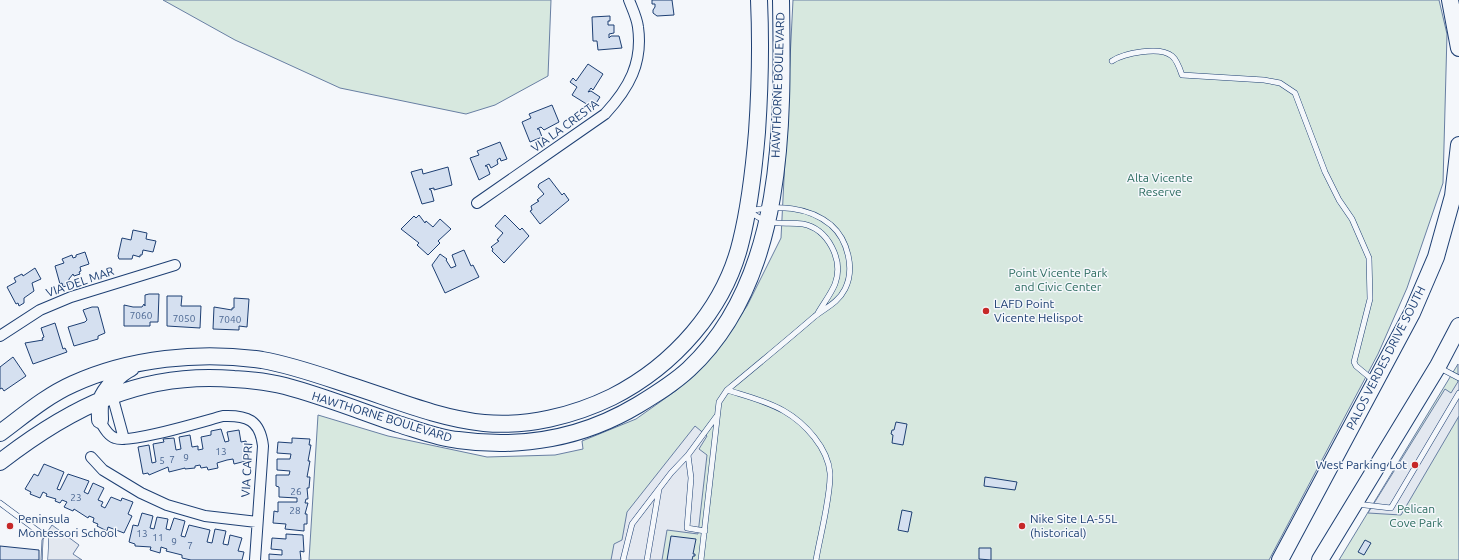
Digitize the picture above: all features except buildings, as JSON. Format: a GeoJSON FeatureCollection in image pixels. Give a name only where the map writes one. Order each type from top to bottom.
{"type":"FeatureCollection","features":[{"type":"Feature","properties":{"kind":"main road","name":"HAWTHORNE BOULEVARD"},"geometry":{"type":"LineString","coordinates":[[0,433],[38,404],[72,384],[111,370],[146,362],[220,356],[262,360],[298,368],[417,408],[485,423],[513,423],[557,417],[599,403],[633,386],[662,365],[691,336],[712,309],[741,244],[754,167],[758,114],[760,36],[759,0]]}},
{"type":"Feature","properties":{"kind":"main road","name":"HAWTHORNE BOULEVARD"},"geometry":{"type":"LineString","coordinates":[[0,462],[33,436],[58,420],[101,400],[132,388],[166,381],[206,376],[283,385],[426,433],[454,440],[488,444],[521,443],[556,438],[589,429],[622,415],[662,390],[689,369],[717,338],[740,301],[756,265],[768,214],[776,164],[781,93],[780,0]]}},
{"type":"Feature","properties":{"kind":"main road"},"geometry":{"type":"LineString","coordinates":[[1450,0],[1459,48]]}},
{"type":"Feature","properties":{"kind":"main road","name":"PALOS VERDES DRIVE SOUTH"},"geometry":{"type":"LineString","coordinates":[[1280,560],[1412,313],[1436,257],[1453,196],[1459,145]]}},
{"type":"Feature","properties":{"kind":"main road"},"geometry":{"type":"LineString","coordinates":[[1320,560],[1438,366],[1459,326]]}},
{"type":"Feature","properties":{"kind":"main road"},"geometry":{"type":"LineString","coordinates":[[100,420],[101,400],[123,371],[146,362]]}},
{"type":"Feature","properties":{"kind":"street","name":"VIA LA CRESTA"},"geometry":{"type":"LineString","coordinates":[[477,203],[606,114],[619,98],[630,81],[637,62],[638,25],[629,0]]}},
{"type":"Feature","properties":{"kind":"street","name":"VIA DEL MAR"},"geometry":{"type":"LineString","coordinates":[[0,336],[40,310],[175,265]]}},
{"type":"Feature","properties":{"kind":"street"},"geometry":{"type":"LineString","coordinates":[[101,400],[124,439]]}},
{"type":"Feature","properties":{"kind":"street","name":"VIA CAPRI"},"geometry":{"type":"LineString","coordinates":[[124,439],[134,438],[224,416],[237,416],[248,419],[256,424],[262,434],[263,446],[255,560]]}},
{"type":"Feature","properties":{"kind":"street"},"geometry":{"type":"LineString","coordinates":[[100,420],[108,434],[115,439],[124,439]]}},
{"type":"Feature","properties":{"kind":"street"},"geometry":{"type":"LineString","coordinates":[[91,457],[103,470],[167,505],[205,516],[257,522]]}},
{"type":"Feature","properties":{"kind":"lane"},"geometry":{"type":"LineString","coordinates":[[1112,61],[1127,53],[1162,51],[1172,56],[1180,67],[1182,75],[1264,80],[1280,83],[1295,93],[1325,172],[1339,200],[1352,219],[1369,258],[1370,299],[1356,349],[1354,362],[1356,366],[1375,381]]}},
{"type":"Feature","properties":{"kind":"lane"},"geometry":{"type":"LineString","coordinates":[[701,560],[719,402],[727,390],[817,314],[837,302],[845,289],[850,269],[845,247],[840,236],[833,227],[815,215],[786,207],[768,214],[747,211]]}},
{"type":"Feature","properties":{"kind":"lane"},"geometry":{"type":"LineString","coordinates":[[747,211],[768,214],[803,224],[814,228],[827,238],[837,261],[838,272],[834,285],[817,314]]}},
{"type":"Feature","properties":{"kind":"lane"},"geometry":{"type":"LineString","coordinates":[[1438,366],[1459,378]]}},
{"type":"Feature","properties":{"kind":"lane"},"geometry":{"type":"LineString","coordinates":[[727,390],[784,411],[797,420],[813,436],[826,456],[830,473],[829,489],[816,560]]}},
{"type":"Feature","properties":{"kind":"lane"},"geometry":{"type":"LineString","coordinates":[[1355,504],[1391,508],[1459,392]]}},
{"type":"Feature","properties":{"kind":"lane"},"geometry":{"type":"LineString","coordinates":[[623,560],[632,524],[659,488],[688,455],[717,416]]}},
{"type":"Feature","properties":{"kind":"lane"},"geometry":{"type":"LineString","coordinates":[[688,455],[691,478],[686,528],[705,531]]}},
{"type":"Feature","properties":{"kind":"lane"},"geometry":{"type":"LineString","coordinates":[[647,560],[659,488]]}},
{"type":"Feature","properties":{"kind":"lane"},"geometry":{"type":"LineString","coordinates":[[0,503],[46,537],[45,560]]}},
{"type":"Feature","properties":{"kind":"green space"},"geometry":{"type":"Polygon","coordinates":[[[163,0],[551,0],[548,76],[495,105],[466,114],[340,88],[235,40],[163,0]]]}},
{"type":"Feature","properties":{"kind":"green space","name":"Point Vicente Park and Civic Center"},"geometry":{"type":"Polygon","coordinates":[[[793,0],[1439,0],[1447,34],[1443,183],[1407,288],[1378,354],[1269,560],[309,560],[318,415],[388,436],[487,457],[555,455],[583,449],[582,441],[636,419],[677,390],[715,353],[747,306],[781,238],[793,0]]]}},
{"type":"Feature","properties":{"kind":"green space","name":"Pelican Cove Park"},"geometry":{"type":"Polygon","coordinates":[[[1458,364],[1459,560],[1339,560],[1458,364]]]}},
{"type":"Feature","properties":{"kind":"shaded area","name":"West Parking Lot"},"geometry":{"type":"Polygon","coordinates":[[[1459,380],[1459,416],[1401,515],[1368,513],[1445,389],[1451,393],[1459,380]]]}},
{"type":"Feature","properties":{"kind":"shaded area"},"geometry":{"type":"Polygon","coordinates":[[[695,426],[707,436],[699,449],[707,455],[698,534],[667,530],[662,560],[611,560],[614,544],[622,540],[627,512],[695,426]]]}},
{"type":"Feature","properties":{"kind":"shaded area"},"geometry":{"type":"Polygon","coordinates":[[[52,525],[79,545],[73,554],[82,560],[41,560],[42,540],[52,525]]]}},
{"type":"Feature","properties":{"kind":"place","name":"LAFD Point Vicente Helispot"},"geometry":{"type":"Point","coordinates":[986,311]}},
{"type":"Feature","properties":{"kind":"place","name":"West Parking Lot"},"geometry":{"type":"Point","coordinates":[1415,465]}},
{"type":"Feature","properties":{"kind":"place","name":"Peninsula Montessori School"},"geometry":{"type":"Point","coordinates":[10,526]}},
{"type":"Feature","properties":{"kind":"place","name":"Nike Site LA-55L (historical)"},"geometry":{"type":"Point","coordinates":[1022,526]}},
{"type":"Feature","properties":{"kind":"park label","name":"Alta Vicente Reserve"},"geometry":{"type":"Point","coordinates":[1160,185]}}]}
